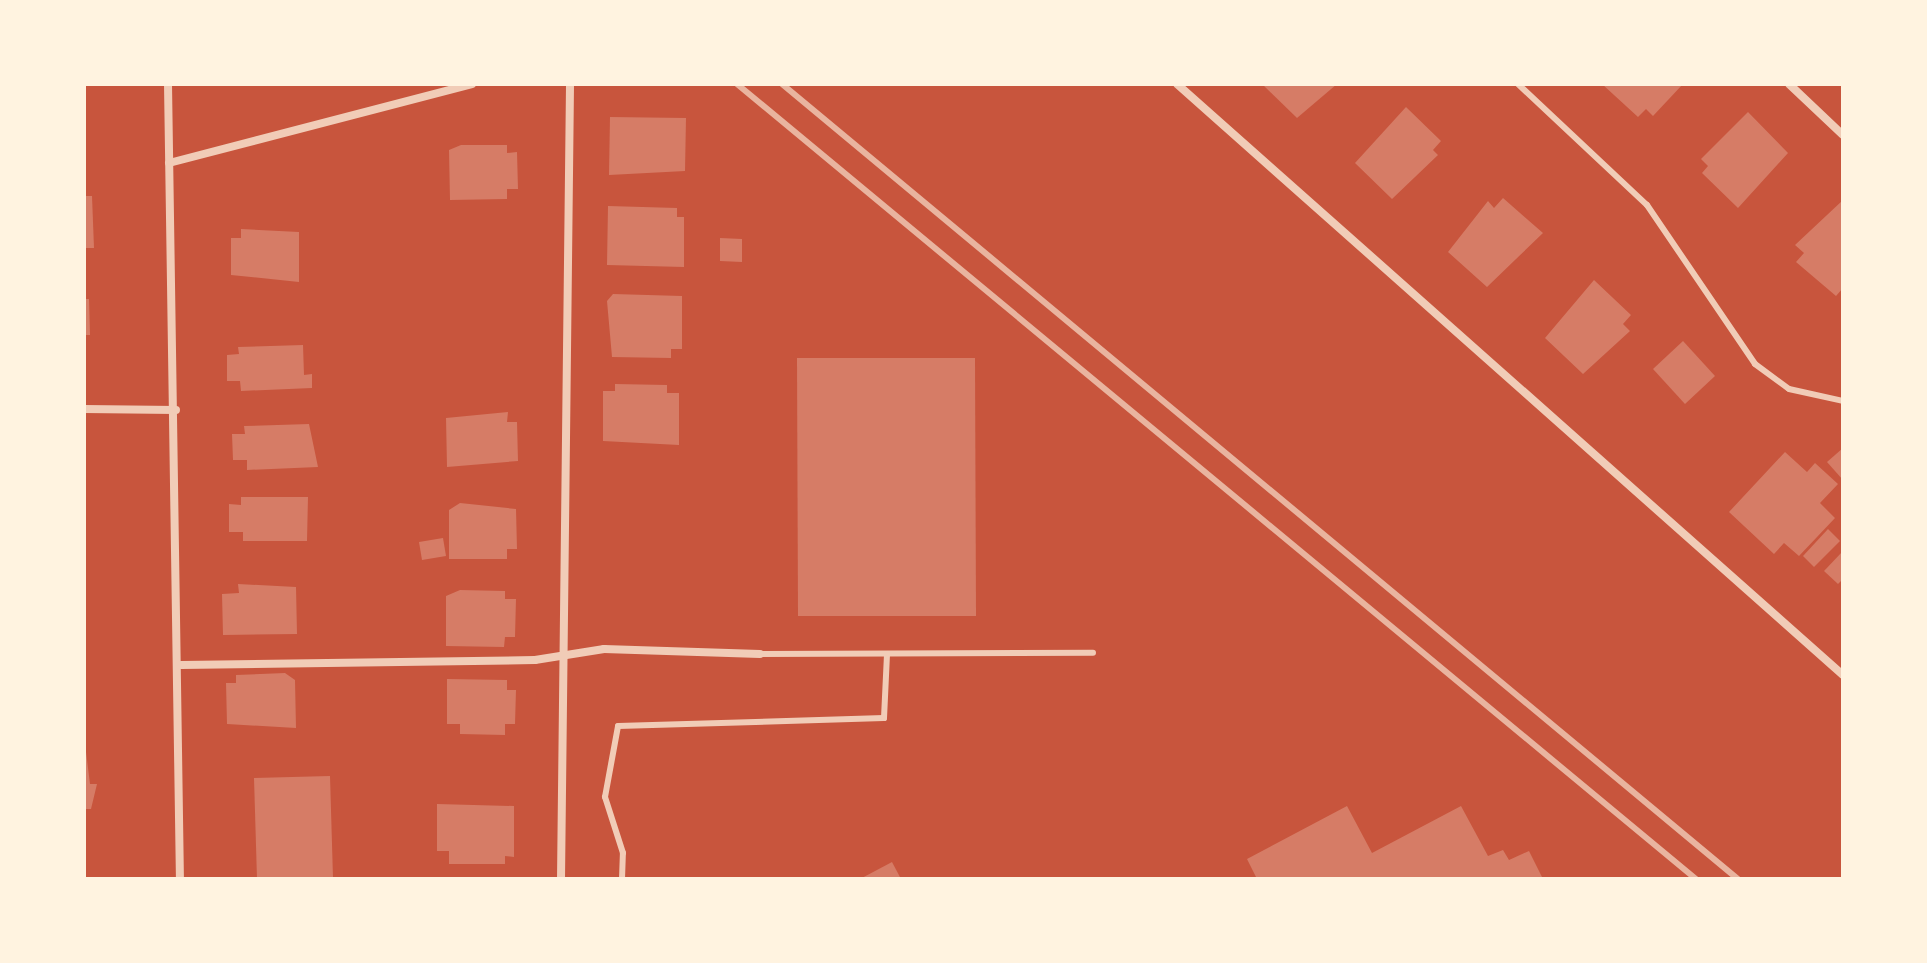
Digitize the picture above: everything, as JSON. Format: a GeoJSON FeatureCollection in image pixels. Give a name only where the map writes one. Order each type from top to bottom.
{"type":"FeatureCollection","features":[{"type":"Feature","properties":{"kind":"street"},"geometry":{"type":"LineString","coordinates":[[168,84],[181,665],[180,879]]}},
{"type":"Feature","properties":{"kind":"street"},"geometry":{"type":"LineString","coordinates":[[169,163],[472,84]]}},
{"type":"Feature","properties":{"kind":"street"},"geometry":{"type":"LineString","coordinates":[[561,879],[570,84]]}},
{"type":"Feature","properties":{"kind":"street"},"geometry":{"type":"LineString","coordinates":[[1177,84],[1843,675]]}},
{"type":"Feature","properties":{"kind":"street"},"geometry":{"type":"LineString","coordinates":[[1789,84],[1843,135]]}},
{"type":"Feature","properties":{"kind":"street"},"geometry":{"type":"LineString","coordinates":[[84,409],[176,410]]}},
{"type":"Feature","properties":{"kind":"street"},"geometry":{"type":"LineString","coordinates":[[181,665],[562,655],[604,649],[760,654]]}},
{"type":"Feature","properties":{"kind":"lane"},"geometry":{"type":"LineString","coordinates":[[1518,84],[1647,205],[1755,364],[1789,389],[1843,401]]}},
{"type":"Feature","properties":{"kind":"lane"},"geometry":{"type":"LineString","coordinates":[[760,654],[1093,653]]}},
{"type":"Feature","properties":{"kind":"lane"},"geometry":{"type":"LineString","coordinates":[[622,879],[623,853],[605,797],[618,726],[884,718],[887,654]]}},
{"type":"Feature","properties":{"kind":"building"},"geometry":{"type":"Polygon","coordinates":[[[1262,84],[1337,84],[1297,118],[1262,84]]]}},
{"type":"Feature","properties":{"kind":"building"},"geometry":{"type":"Polygon","coordinates":[[[1602,84],[1683,84],[1653,116],[1646,109],[1638,117],[1602,84]]]}},
{"type":"Feature","properties":{"kind":"building"},"geometry":{"type":"Polygon","coordinates":[[[1406,107],[1441,141],[1433,150],[1438,155],[1392,199],[1355,163],[1406,107]]]}},
{"type":"Feature","properties":{"kind":"building"},"geometry":{"type":"Polygon","coordinates":[[[1748,112],[1788,153],[1738,208],[1702,173],[1708,166],[1701,159],[1748,112]]]}},
{"type":"Feature","properties":{"kind":"building"},"geometry":{"type":"Polygon","coordinates":[[[610,117],[686,118],[685,171],[609,175],[610,117]]]}},
{"type":"Feature","properties":{"kind":"building"},"geometry":{"type":"Polygon","coordinates":[[[461,145],[507,145],[507,153],[517,152],[518,189],[507,189],[507,199],[450,200],[449,150],[461,145]]]}},
{"type":"Feature","properties":{"kind":"building"},"geometry":{"type":"Polygon","coordinates":[[[84,196],[92,196],[94,248],[84,248],[84,196]]]}},
{"type":"Feature","properties":{"kind":"building"},"geometry":{"type":"Polygon","coordinates":[[[1503,198],[1543,233],[1487,287],[1448,252],[1488,201],[1494,208],[1503,198]]]}},
{"type":"Feature","properties":{"kind":"building"},"geometry":{"type":"Polygon","coordinates":[[[1843,200],[1843,288],[1836,296],[1796,262],[1804,253],[1795,245],[1843,200]]]}},
{"type":"Feature","properties":{"kind":"building"},"geometry":{"type":"Polygon","coordinates":[[[608,206],[677,208],[677,217],[684,217],[684,267],[607,265],[608,206]]]}},
{"type":"Feature","properties":{"kind":"building"},"geometry":{"type":"Polygon","coordinates":[[[241,229],[299,232],[299,282],[231,275],[231,238],[241,238],[241,229]]]}},
{"type":"Feature","properties":{"kind":"building"},"geometry":{"type":"Polygon","coordinates":[[[720,238],[742,239],[742,262],[720,261],[720,238]]]}},
{"type":"Feature","properties":{"kind":"building"},"geometry":{"type":"Polygon","coordinates":[[[1594,280],[1631,315],[1623,324],[1630,331],[1583,374],[1545,338],[1594,280]]]}},
{"type":"Feature","properties":{"kind":"building"},"geometry":{"type":"Polygon","coordinates":[[[613,294],[682,296],[682,349],[671,349],[671,358],[612,357],[607,301],[613,294]]]}},
{"type":"Feature","properties":{"kind":"building"},"geometry":{"type":"Polygon","coordinates":[[[84,299],[89,299],[90,335],[84,335],[84,299]]]}},
{"type":"Feature","properties":{"kind":"building"},"geometry":{"type":"Polygon","coordinates":[[[1683,341],[1715,376],[1685,404],[1653,369],[1683,341]]]}},
{"type":"Feature","properties":{"kind":"building"},"geometry":{"type":"Polygon","coordinates":[[[303,345],[304,375],[312,374],[312,388],[241,391],[240,381],[227,381],[227,355],[239,354],[238,347],[303,345]]]}},
{"type":"Feature","properties":{"kind":"building"},"geometry":{"type":"Polygon","coordinates":[[[797,358],[975,358],[976,616],[798,616],[797,358]]]}},
{"type":"Feature","properties":{"kind":"building"},"geometry":{"type":"Polygon","coordinates":[[[615,384],[667,385],[667,393],[679,393],[679,445],[603,441],[603,391],[615,391],[615,384]]]}},
{"type":"Feature","properties":{"kind":"building"},"geometry":{"type":"Polygon","coordinates":[[[508,412],[507,422],[517,422],[518,461],[447,467],[446,418],[508,412]]]}},
{"type":"Feature","properties":{"kind":"building"},"geometry":{"type":"Polygon","coordinates":[[[309,424],[318,467],[247,470],[247,460],[233,460],[232,434],[245,434],[244,426],[309,424]]]}},
{"type":"Feature","properties":{"kind":"building"},"geometry":{"type":"Polygon","coordinates":[[[1843,448],[1843,480],[1827,462],[1843,448]]]}},
{"type":"Feature","properties":{"kind":"building"},"geometry":{"type":"Polygon","coordinates":[[[1785,452],[1807,472],[1815,463],[1838,484],[1820,503],[1835,518],[1799,556],[1784,543],[1774,554],[1729,512],[1785,452]]]}},
{"type":"Feature","properties":{"kind":"building"},"geometry":{"type":"Polygon","coordinates":[[[241,497],[308,497],[307,541],[243,541],[243,532],[229,532],[229,504],[241,505],[241,497]]]}},
{"type":"Feature","properties":{"kind":"building"},"geometry":{"type":"Polygon","coordinates":[[[460,503],[516,509],[517,549],[507,549],[507,559],[449,559],[449,510],[460,503]]]}},
{"type":"Feature","properties":{"kind":"building"},"geometry":{"type":"Polygon","coordinates":[[[1828,529],[1840,541],[1814,567],[1803,556],[1828,529]]]}},
{"type":"Feature","properties":{"kind":"building"},"geometry":{"type":"Polygon","coordinates":[[[443,538],[446,556],[422,560],[419,542],[443,538]]]}},
{"type":"Feature","properties":{"kind":"building"},"geometry":{"type":"Polygon","coordinates":[[[1843,551],[1843,579],[1838,584],[1824,571],[1843,551]]]}},
{"type":"Feature","properties":{"kind":"building"},"geometry":{"type":"Polygon","coordinates":[[[238,584],[296,587],[297,634],[223,635],[222,594],[239,593],[238,584]]]}},
{"type":"Feature","properties":{"kind":"building"},"geometry":{"type":"Polygon","coordinates":[[[460,590],[505,591],[505,599],[516,599],[515,637],[505,637],[504,647],[446,646],[446,596],[460,590]]]}},
{"type":"Feature","properties":{"kind":"building"},"geometry":{"type":"Polygon","coordinates":[[[285,673],[295,680],[296,728],[227,724],[226,683],[236,683],[236,675],[285,673]]]}},
{"type":"Feature","properties":{"kind":"building"},"geometry":{"type":"Polygon","coordinates":[[[447,679],[507,680],[507,690],[516,690],[515,724],[505,724],[505,735],[460,734],[460,724],[447,724],[447,679]]]}},
{"type":"Feature","properties":{"kind":"building"},"geometry":{"type":"Polygon","coordinates":[[[84,736],[90,784],[97,784],[91,809],[84,809],[84,736]]]}},
{"type":"Feature","properties":{"kind":"building"},"geometry":{"type":"Polygon","coordinates":[[[330,776],[333,878],[257,879],[254,778],[330,776]]]}},
{"type":"Feature","properties":{"kind":"building"},"geometry":{"type":"Polygon","coordinates":[[[437,804],[514,806],[514,857],[505,856],[505,864],[449,864],[449,851],[437,851],[437,804]]]}},
{"type":"Feature","properties":{"kind":"building"},"geometry":{"type":"Polygon","coordinates":[[[1347,806],[1372,853],[1461,806],[1488,856],[1503,850],[1509,860],[1529,851],[1543,879],[1257,879],[1247,859],[1347,806]]]}},
{"type":"Feature","properties":{"kind":"building"},"geometry":{"type":"Polygon","coordinates":[[[892,862],[901,879],[860,879],[892,862]]]}},
{"type":"Feature","properties":{"kind":"railway"},"geometry":{"type":"LineString","coordinates":[[737,84],[1696,879]]}},
{"type":"Feature","properties":{"kind":"railway"},"geometry":{"type":"LineString","coordinates":[[782,84],[1738,879]]}}]}
